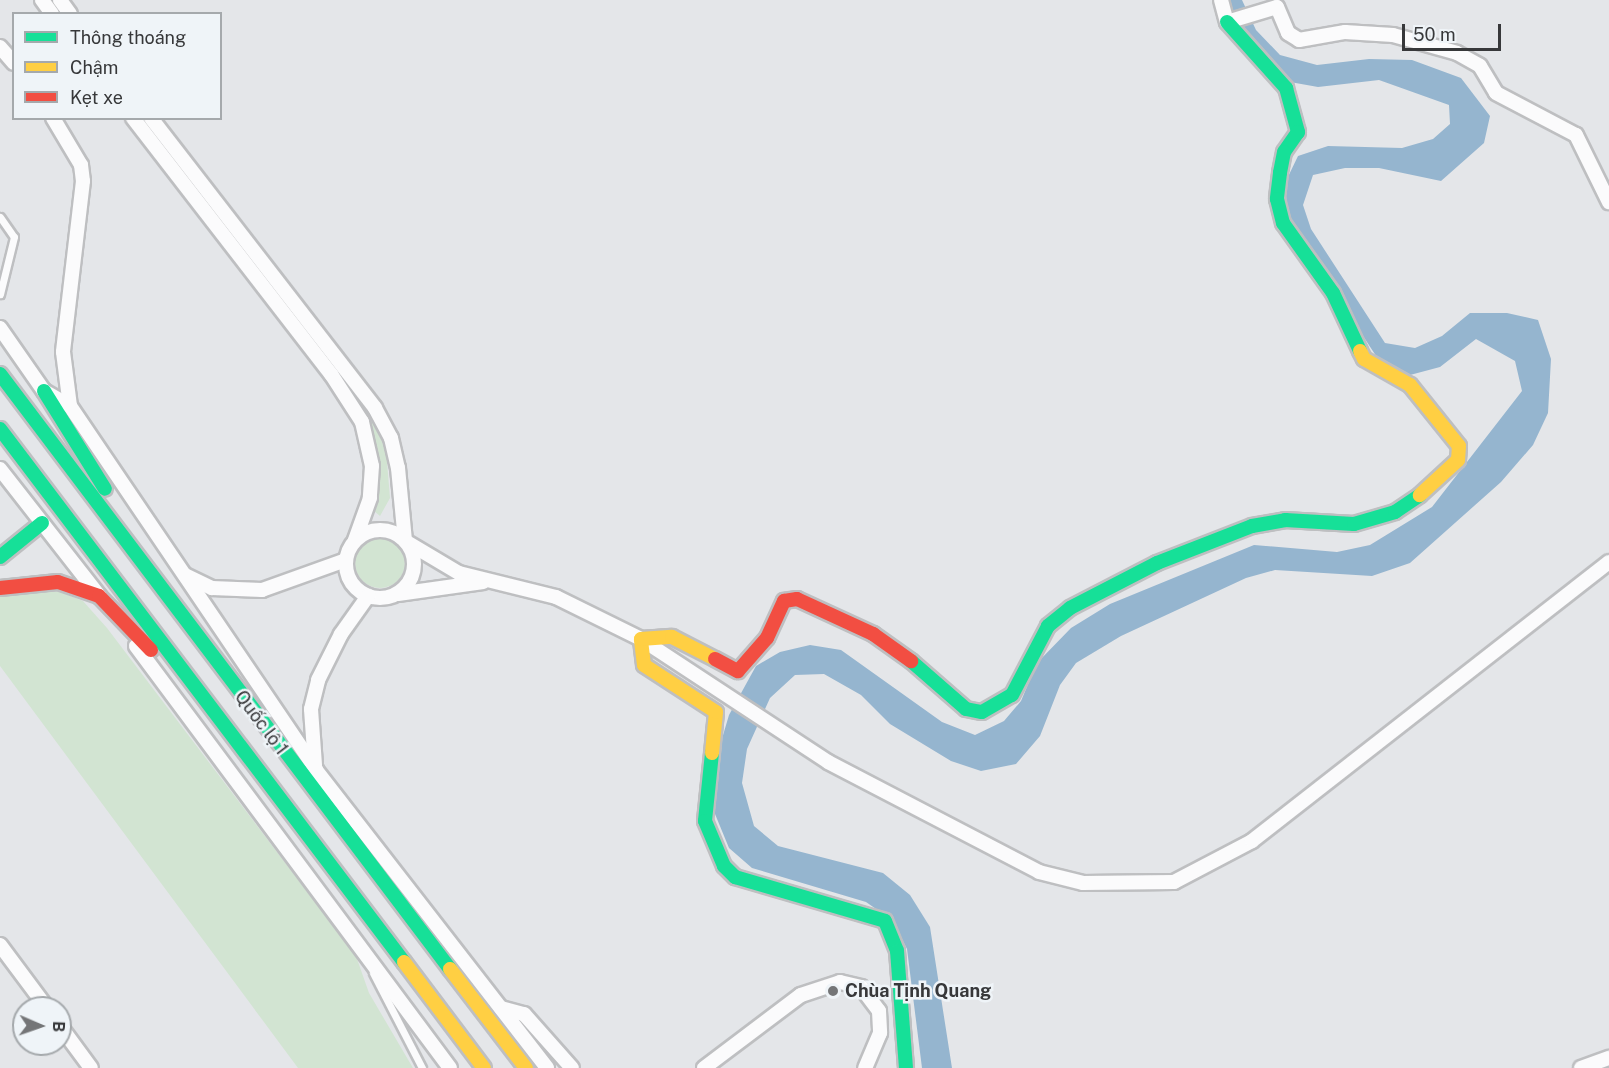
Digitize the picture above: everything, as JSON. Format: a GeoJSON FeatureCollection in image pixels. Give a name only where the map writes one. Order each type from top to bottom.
{"type":"FeatureCollection","features":[{"type":"Feature","properties":{"kind":"main road"},"geometry":{"type":"LineString","coordinates":[[906,1068],[897,951],[885,921],[735,877],[724,866],[705,813],[716,712],[644,665],[641,639],[672,637],[738,670],[767,638],[784,601],[790,598],[873,634],[902,653],[966,709],[982,712],[1012,695],[1048,626],[1070,608],[1157,563],[1252,526],[1285,520],[1354,524],[1395,512],[1456,463],[1460,447],[1410,385],[1364,359],[1333,293],[1283,223],[1277,199],[1280,173],[1284,152],[1298,132],[1296,117],[1286,88],[1229,22]]}},
{"type":"Feature","properties":{"kind":"main road","name":"Quốc lộ 1"},"geometry":{"type":"LineString","coordinates":[[0,374],[186,619],[243,701],[526,1068]]}},
{"type":"Feature","properties":{"kind":"main road"},"geometry":{"type":"LineString","coordinates":[[44,391],[186,619]]}},
{"type":"Feature","properties":{"kind":"main road","name":"Quốc lộ 1"},"geometry":{"type":"LineString","coordinates":[[0,429],[484,1068]]}},
{"type":"Feature","properties":{"kind":"main road"},"geometry":{"type":"LineString","coordinates":[[0,557],[42,523]]}},
{"type":"Feature","properties":{"kind":"main road"},"geometry":{"type":"LineString","coordinates":[[0,588],[58,582],[99,596],[228,730]]}},
{"type":"Feature","properties":{"kind":"main road"},"geometry":{"type":"LineString","coordinates":[[316,770],[435,948]]}},
{"type":"Feature","properties":{"kind":"street"},"geometry":{"type":"LineString","coordinates":[[1221,0],[1229,22],[1277,7],[1288,33],[1299,40],[1345,32],[1393,35],[1457,52],[1480,66],[1496,93],[1576,135],[1609,202]]}},
{"type":"Feature","properties":{"kind":"street"},"geometry":{"type":"LineString","coordinates":[[0,47],[12,61]]}},
{"type":"Feature","properties":{"kind":"street"},"geometry":{"type":"LineString","coordinates":[[54,120],[81,165],[83,181],[63,352],[70,406],[316,770],[547,1068]]}},
{"type":"Feature","properties":{"kind":"street"},"geometry":{"type":"LineString","coordinates":[[136,120],[331,374],[362,422],[372,466],[370,498],[356,540],[346,561],[351,582],[368,596],[390,597],[488,582]]}},
{"type":"Feature","properties":{"kind":"street"},"geometry":{"type":"LineString","coordinates":[[153,120],[375,408],[390,438],[398,468],[405,541],[413,573],[400,591],[390,597]]}},
{"type":"Feature","properties":{"kind":"street"},"geometry":{"type":"LineString","coordinates":[[0,328],[44,391],[70,406]]}},
{"type":"Feature","properties":{"kind":"street"},"geometry":{"type":"LineString","coordinates":[[0,469],[99,596],[450,1068]]}},
{"type":"Feature","properties":{"kind":"street"},"geometry":{"type":"LineString","coordinates":[[356,540],[375,530],[405,541],[459,573],[488,582],[521,585],[556,597],[641,639],[828,762],[1039,872],[1083,883],[1174,882],[1252,841],[1609,562]]}},
{"type":"Feature","properties":{"kind":"street"},"geometry":{"type":"LineString","coordinates":[[177,567],[212,588],[261,590],[346,561]]}},
{"type":"Feature","properties":{"kind":"street"},"geometry":{"type":"LineString","coordinates":[[316,770],[311,709],[318,680],[341,634],[368,596]]}},
{"type":"Feature","properties":{"kind":"street"},"geometry":{"type":"LineString","coordinates":[[0,945],[38,996]]}},
{"type":"Feature","properties":{"kind":"street"},"geometry":{"type":"LineString","coordinates":[[704,1068],[801,995],[840,982],[861,987],[879,1011],[880,1033],[865,1068]]}},
{"type":"Feature","properties":{"kind":"street"},"geometry":{"type":"LineString","coordinates":[[501,1008],[524,1014],[572,1068]]}},
{"type":"Feature","properties":{"kind":"street"},"geometry":{"type":"LineString","coordinates":[[72,1042],[91,1068]]}},
{"type":"Feature","properties":{"kind":"street"},"geometry":{"type":"LineString","coordinates":[[1581,1068],[1609,1058]]}},
{"type":"Feature","properties":{"kind":"lane"},"geometry":{"type":"LineString","coordinates":[[0,217],[14,237],[0,294]]}},
{"type":"Feature","properties":{"kind":"lane"},"geometry":{"type":"LineString","coordinates":[[365,954],[388,1011],[422,1068]]}},
{"type":"Feature","properties":{"kind":"green space"},"geometry":{"type":"Polygon","coordinates":[[[354,397],[370,416],[386,450],[390,498],[380,516],[374,511],[378,453],[367,418],[354,397]]]}},
{"type":"Feature","properties":{"kind":"green space"},"geometry":{"type":"Polygon","coordinates":[[[385,538],[398,545],[404,553],[404,573],[398,581],[390,587],[375,588],[362,581],[356,573],[355,558],[362,545],[370,539],[385,538]]]}},
{"type":"Feature","properties":{"kind":"green space"},"geometry":{"type":"Polygon","coordinates":[[[33,590],[61,592],[83,601],[107,628],[356,956],[369,993],[413,1068],[298,1068],[0,666],[0,597],[33,590]]]}},
{"type":"Feature","properties":{"kind":"water"},"geometry":{"type":"Polygon","coordinates":[[[1225,0],[1242,0],[1256,30],[1280,55],[1317,65],[1369,59],[1412,60],[1461,78],[1490,116],[1484,143],[1441,181],[1379,168],[1345,168],[1313,175],[1303,205],[1311,229],[1385,343],[1415,348],[1442,336],[1470,313],[1507,313],[1538,320],[1551,359],[1548,413],[1533,445],[1501,482],[1410,563],[1372,576],[1275,570],[1246,578],[1121,636],[1076,663],[1060,685],[1040,736],[1016,764],[981,771],[951,761],[890,724],[861,695],[824,674],[795,675],[770,698],[747,749],[742,783],[754,826],[778,846],[883,873],[910,895],[930,927],[952,1068],[922,1068],[907,949],[892,920],[866,902],[752,868],[729,848],[715,814],[713,769],[729,715],[756,666],[780,652],[810,645],[841,650],[942,722],[975,735],[1004,721],[1021,701],[1037,663],[1071,628],[1110,604],[1254,545],[1337,552],[1370,545],[1432,507],[1522,391],[1515,361],[1476,339],[1440,367],[1410,375],[1380,362],[1288,221],[1285,183],[1298,156],[1328,146],[1402,148],[1433,139],[1450,124],[1449,105],[1379,80],[1318,87],[1290,82],[1234,26],[1225,0]]]}},
{"type":"Feature","properties":{"kind":"traffic: fast"},"geometry":{"type":"LineString","coordinates":[[1227,22],[1286,88],[1298,132],[1284,152],[1280,173],[1277,199],[1283,223],[1333,293],[1360,351]]}},
{"type":"Feature","properties":{"kind":"traffic: fast"},"geometry":{"type":"LineString","coordinates":[[0,374],[450,969]]}},
{"type":"Feature","properties":{"kind":"traffic: fast"},"geometry":{"type":"LineString","coordinates":[[44,391],[105,489]]}},
{"type":"Feature","properties":{"kind":"traffic: fast"},"geometry":{"type":"LineString","coordinates":[[0,429],[404,962]]}},
{"type":"Feature","properties":{"kind":"traffic: fast"},"geometry":{"type":"LineString","coordinates":[[911,661],[966,709],[982,712],[1012,695],[1048,626],[1070,608],[1157,563],[1252,526],[1285,520],[1354,524],[1395,512],[1420,495]]}},
{"type":"Feature","properties":{"kind":"traffic: fast"},"geometry":{"type":"LineString","coordinates":[[0,557],[42,523]]}},
{"type":"Feature","properties":{"kind":"traffic: fast"},"geometry":{"type":"LineString","coordinates":[[712,753],[705,821],[724,866],[735,877],[885,921],[897,951],[906,1068]]}},
{"type":"Feature","properties":{"kind":"traffic: slow"},"geometry":{"type":"LineString","coordinates":[[1360,351],[1364,359],[1410,385],[1459,446],[1458,460],[1420,495]]}},
{"type":"Feature","properties":{"kind":"traffic: slow"},"geometry":{"type":"LineString","coordinates":[[712,753],[716,712],[644,665],[641,639],[672,637],[715,659]]}},
{"type":"Feature","properties":{"kind":"traffic: slow"},"geometry":{"type":"LineString","coordinates":[[404,962],[484,1068]]}},
{"type":"Feature","properties":{"kind":"traffic: slow"},"geometry":{"type":"LineString","coordinates":[[450,969],[526,1068]]}},
{"type":"Feature","properties":{"kind":"traffic: jam"},"geometry":{"type":"LineString","coordinates":[[0,588],[58,582],[99,596]]}},
{"type":"Feature","properties":{"kind":"traffic: jam"},"geometry":{"type":"LineString","coordinates":[[99,596],[151,650]]}},
{"type":"Feature","properties":{"kind":"traffic: jam"},"geometry":{"type":"LineString","coordinates":[[715,659],[738,671],[767,638],[784,601],[797,599],[873,634],[911,661]]}},
{"type":"Feature","properties":{"kind":"place","name":"Chùa Tịnh Quang"},"geometry":{"type":"Point","coordinates":[833,991]}}]}
